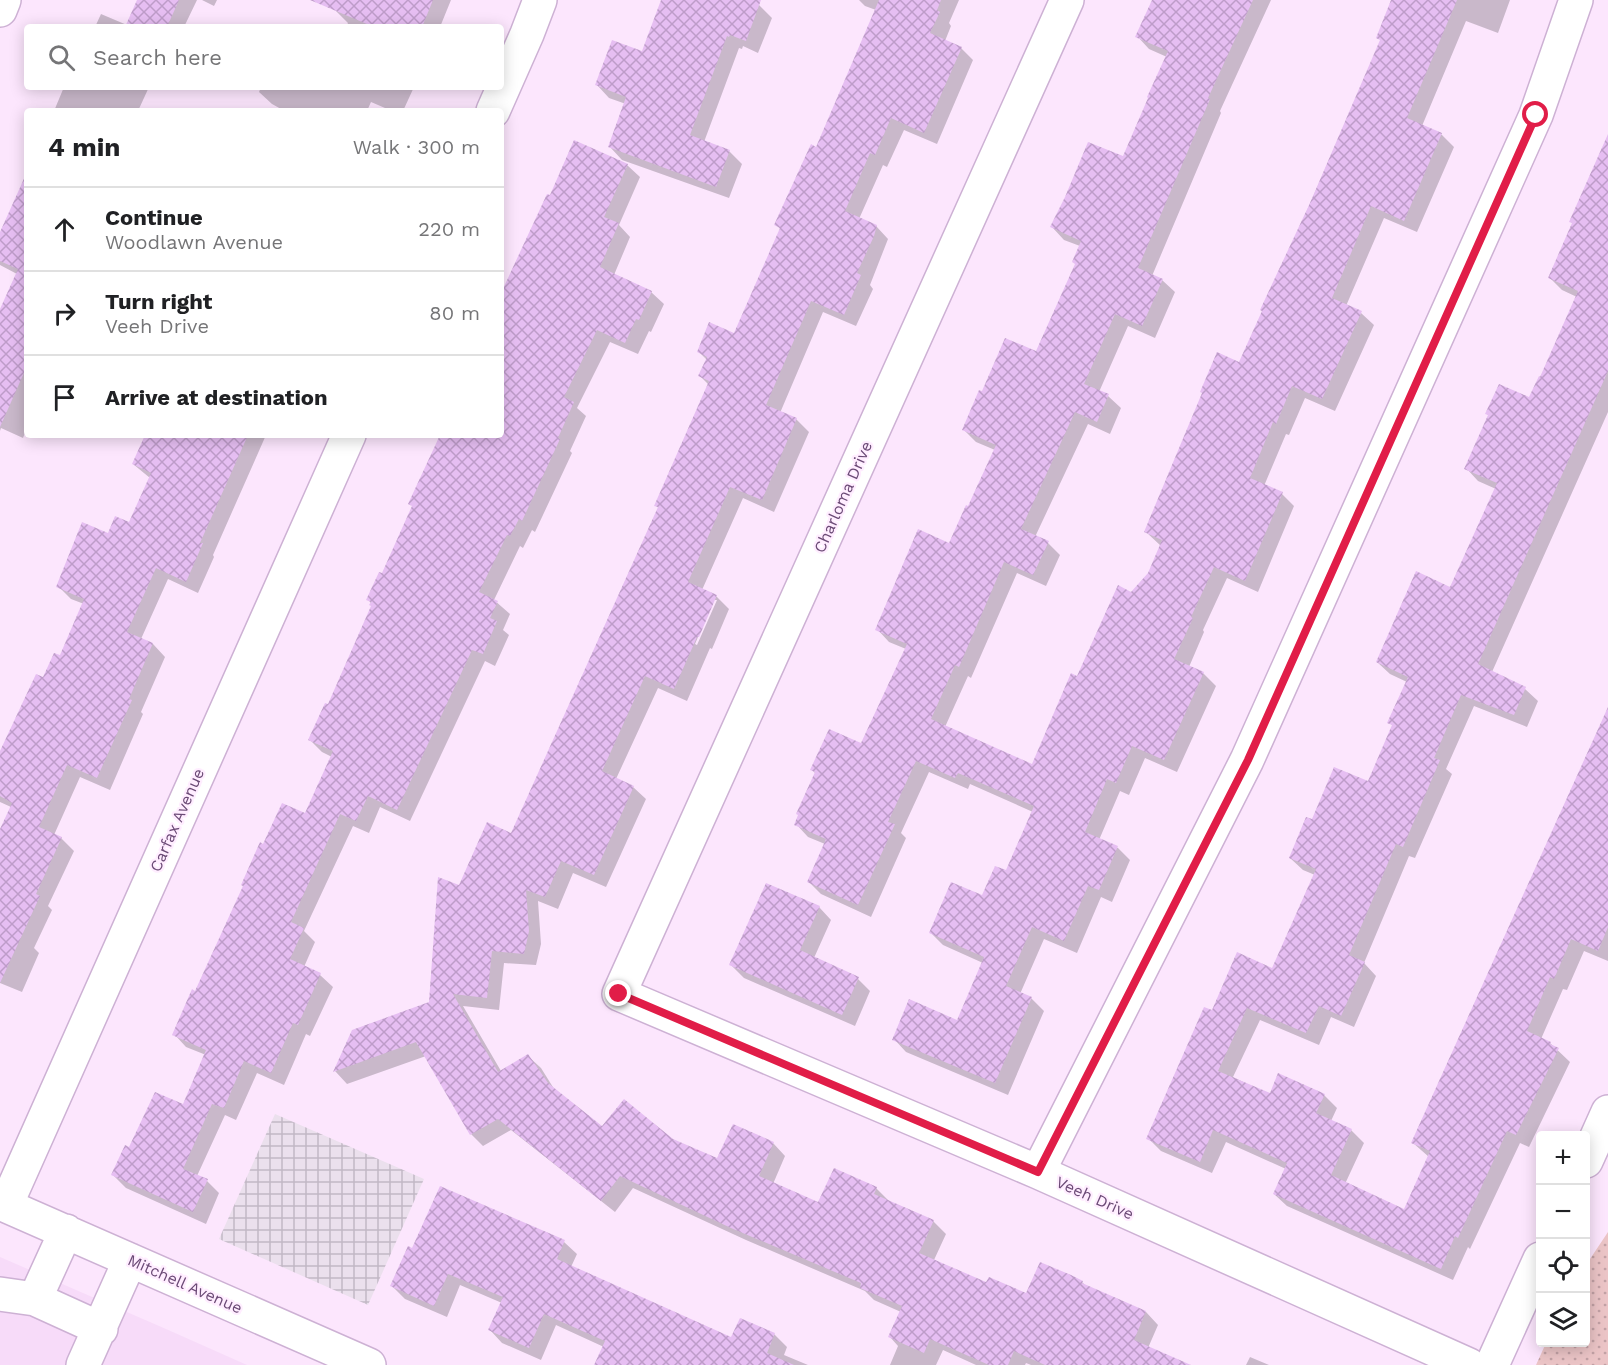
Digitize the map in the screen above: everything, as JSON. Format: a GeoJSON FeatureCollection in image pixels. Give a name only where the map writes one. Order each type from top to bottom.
{"type":"FeatureCollection","features":[{"type":"Feature","properties":{"kind":"street"},"geometry":{"type":"LineString","coordinates":[[0,10],[4,0]]}},
{"type":"Feature","properties":{"kind":"street"},"geometry":{"type":"LineString","coordinates":[[504,86],[540,0]]}},
{"type":"Feature","properties":{"kind":"street","name":"Charloma Drive"},"geometry":{"type":"LineString","coordinates":[[619,994],[1066,0]]}},
{"type":"Feature","properties":{"kind":"street"},"geometry":{"type":"LineString","coordinates":[[1038,1172],[1248,760],[1536,115],[1576,0]]}},
{"type":"Feature","properties":{"kind":"street"},"geometry":{"type":"LineString","coordinates":[[494,108],[502,90]]}},
{"type":"Feature","properties":{"kind":"street","name":"Carfax Avenue"},"geometry":{"type":"LineString","coordinates":[[3,1204],[348,438]]}},
{"type":"Feature","properties":{"kind":"street","name":"Veeh Drive"},"geometry":{"type":"LineString","coordinates":[[619,994],[1038,1172],[1469,1365]]}},
{"type":"Feature","properties":{"kind":"street"},"geometry":{"type":"LineString","coordinates":[[1590,1152],[1608,1112]]}},
{"type":"Feature","properties":{"kind":"street","name":"Mitchell Avenue"},"geometry":{"type":"LineString","coordinates":[[3,1204],[369,1365]]}},
{"type":"Feature","properties":{"kind":"street"},"geometry":{"type":"LineString","coordinates":[[35,1299],[66,1231]]}},
{"type":"Feature","properties":{"kind":"street"},"geometry":{"type":"LineString","coordinates":[[83,1365],[130,1260]]}},
{"type":"Feature","properties":{"kind":"street"},"geometry":{"type":"LineString","coordinates":[[1492,1365],[1536,1269]]}},
{"type":"Feature","properties":{"kind":"street"},"geometry":{"type":"LineString","coordinates":[[0,1294],[35,1299],[101,1329]]}},
{"type":"Feature","properties":{"kind":"shaded area"},"geometry":{"type":"Polygon","coordinates":[[[275,1114],[424,1179],[368,1305],[219,1239],[275,1114]]]}},
{"type":"Feature","properties":{"kind":"shaded area"},"geometry":{"type":"Polygon","coordinates":[[[1608,1232],[1608,1365],[1536,1365],[1544,1347],[1590,1347],[1590,1259],[1608,1232]]]}},
{"type":"Feature","properties":{"kind":"shaded area"},"geometry":{"type":"Polygon","coordinates":[[[0,1257],[166,1329],[247,1365],[0,1365],[0,1257]]]}},
{"type":"Feature","properties":{"kind":"building"},"geometry":{"type":"Polygon","coordinates":[[[137,0],[179,0],[168,24],[126,24],[137,0]]]}},
{"type":"Feature","properties":{"kind":"building"},"geometry":{"type":"Polygon","coordinates":[[[310,0],[433,0],[423,24],[367,24],[310,0]]]}},
{"type":"Feature","properties":{"kind":"building"},"geometry":{"type":"Polygon","coordinates":[[[661,0],[761,0],[746,41],[727,36],[690,135],[730,150],[716,187],[608,147],[626,97],[595,85],[612,40],[642,51],[661,0]]]}},
{"type":"Feature","properties":{"kind":"building"},"geometry":{"type":"Polygon","coordinates":[[[879,0],[941,0],[937,10],[940,12],[930,33],[962,47],[924,133],[891,118],[875,155],[870,153],[845,211],[877,225],[857,273],[861,275],[844,315],[811,301],[766,405],[797,418],[762,500],[730,487],[688,582],[717,595],[699,637],[697,637],[674,689],[645,676],[602,771],[634,786],[594,875],[561,861],[545,897],[526,890],[529,931],[524,954],[492,951],[487,998],[453,994],[498,1072],[528,1054],[548,1083],[602,1126],[624,1099],[673,1139],[717,1158],[733,1124],[774,1142],[759,1176],[818,1202],[834,1168],[877,1187],[874,1194],[934,1220],[919,1253],[986,1282],[989,1277],[1026,1293],[1040,1262],[1146,1311],[1134,1340],[1191,1365],[1045,1365],[1014,1351],[1008,1365],[989,1365],[930,1339],[924,1353],[888,1337],[902,1306],[860,1288],[861,1283],[731,1228],[620,1176],[601,1201],[498,1119],[470,1135],[416,1042],[333,1072],[352,1030],[429,1002],[438,877],[459,885],[487,822],[511,833],[658,507],[654,506],[709,381],[698,376],[707,357],[697,352],[709,322],[734,333],[780,228],[774,225],[811,144],[816,147],[879,0]]]}},
{"type":"Feature","properties":{"kind":"building"},"geometry":{"type":"Polygon","coordinates":[[[1152,0],[1253,0],[1208,98],[1210,99],[1138,268],[1163,279],[1142,326],[1115,314],[1084,384],[1109,394],[1097,422],[1075,412],[1021,529],[1049,541],[1033,575],[1004,562],[959,667],[955,665],[931,719],[1032,764],[1071,673],[1077,676],[1118,585],[1131,592],[1148,573],[1162,540],[1144,532],[1202,393],[1200,392],[1217,352],[1239,362],[1380,40],[1376,38],[1391,0],[1457,0],[1407,118],[1442,133],[1404,221],[1371,206],[1332,298],[1362,311],[1322,399],[1292,386],[1276,424],[1273,422],[1250,478],[1283,492],[1245,581],[1214,567],[1191,617],[1193,618],[1174,659],[1204,672],[1164,760],[1132,746],[1116,783],[1107,779],[1085,832],[1118,846],[1099,890],[1088,886],[1064,941],[1032,927],[1006,986],[1032,997],[995,1083],[892,1040],[909,999],[957,1020],[984,957],[929,933],[951,882],[982,895],[995,866],[1006,870],[1034,806],[958,773],[955,778],[916,761],[888,822],[895,824],[858,905],[807,882],[826,839],[794,825],[798,815],[796,814],[815,772],[810,770],[829,729],[861,743],[907,644],[875,630],[918,529],[949,543],[996,445],[962,430],[1005,338],[1036,351],[1075,264],[1072,262],[1081,241],[1050,227],[1088,142],[1123,156],[1168,51],[1135,37],[1152,0]]]}},
{"type":"Feature","properties":{"kind":"building"},"geometry":{"type":"Polygon","coordinates":[[[1608,134],[1608,371],[1478,664],[1526,687],[1514,715],[1461,695],[1434,758],[1440,760],[1403,847],[1396,844],[1349,955],[1365,962],[1341,1016],[1319,1006],[1306,1033],[1247,1008],[1218,1071],[1270,1093],[1278,1073],[1325,1094],[1316,1113],[1352,1129],[1331,1175],[1404,1209],[1430,1151],[1411,1143],[1608,707],[1608,927],[1598,951],[1571,939],[1554,979],[1550,977],[1527,1031],[1559,1048],[1516,1135],[1507,1131],[1458,1238],[1455,1236],[1441,1269],[1273,1194],[1287,1163],[1213,1130],[1200,1162],[1146,1139],[1204,1007],[1212,1010],[1237,952],[1272,968],[1316,869],[1289,858],[1306,817],[1312,819],[1334,767],[1368,781],[1392,725],[1387,723],[1408,677],[1376,662],[1416,571],[1450,587],[1497,483],[1464,469],[1499,384],[1529,397],[1578,291],[1548,278],[1572,223],[1569,222],[1608,134]]]}},
{"type":"Feature","properties":{"kind":"building"},"geometry":{"type":"Polygon","coordinates":[[[574,140],[628,164],[604,217],[619,223],[600,267],[652,291],[639,320],[636,319],[625,343],[597,330],[564,397],[574,402],[558,438],[560,439],[522,521],[519,519],[510,536],[507,535],[479,592],[498,601],[490,618],[497,621],[483,654],[472,650],[397,810],[368,796],[356,821],[340,814],[291,922],[304,928],[290,959],[321,973],[298,1025],[293,1023],[271,1073],[244,1061],[224,1108],[212,1104],[183,1169],[208,1179],[193,1212],[111,1175],[125,1145],[129,1147],[155,1092],[183,1104],[206,1050],[172,1035],[192,989],[195,991],[243,886],[241,885],[260,842],[263,844],[282,803],[305,813],[333,751],[308,740],[325,703],[328,704],[371,606],[369,605],[371,602],[366,600],[379,572],[382,573],[412,506],[408,504],[439,438],[504,438],[504,287],[547,194],[550,195],[574,140]]]}},
{"type":"Feature","properties":{"kind":"building"},"geometry":{"type":"Polygon","coordinates":[[[24,179],[24,373],[0,427],[0,309],[18,269],[0,261],[0,232],[24,179]]]}},
{"type":"Feature","properties":{"kind":"building"},"geometry":{"type":"Polygon","coordinates":[[[144,438],[247,438],[200,543],[203,543],[186,582],[156,568],[127,632],[153,643],[129,699],[132,700],[97,778],[67,765],[39,827],[62,837],[36,894],[40,896],[0,983],[0,829],[12,803],[0,796],[0,751],[36,674],[43,677],[54,653],[60,655],[84,599],[56,587],[82,522],[108,533],[115,516],[129,522],[151,473],[132,464],[144,438]]]}},
{"type":"Feature","properties":{"kind":"building"},"geometry":{"type":"Polygon","coordinates":[[[766,883],[820,906],[800,950],[859,977],[842,1015],[729,965],[766,883]]]}},
{"type":"Feature","properties":{"kind":"building"},"geometry":{"type":"Polygon","coordinates":[[[440,1186],[565,1240],[557,1259],[731,1337],[740,1318],[775,1333],[767,1353],[794,1365],[594,1365],[605,1341],[544,1314],[529,1348],[488,1330],[503,1297],[448,1274],[434,1306],[390,1286],[408,1246],[412,1248],[440,1186]]]}},
{"type":"Feature","properties":{"kind":"route"},"geometry":{"type":"LineString","coordinates":[[619,994],[1038,1172],[1248,760],[1536,115]]}}]}
